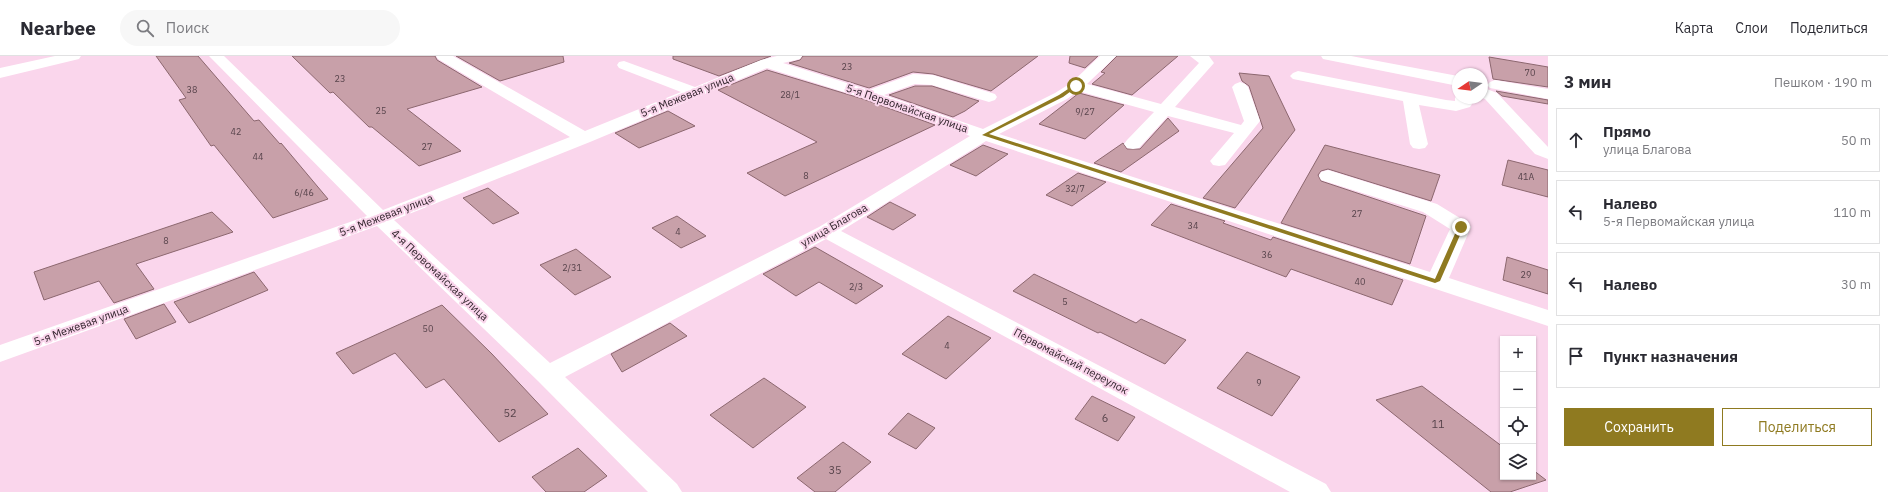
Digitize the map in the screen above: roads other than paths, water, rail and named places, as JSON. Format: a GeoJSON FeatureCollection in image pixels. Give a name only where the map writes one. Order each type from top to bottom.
{"type":"FeatureCollection","features":[{"type":"Feature","properties":{"kind":"street"},"geometry":{"type":"LineString","coordinates":[[0,73],[74,56]]}},
{"type":"Feature","properties":{"kind":"street","name":"4-я Первомайская улица"},"geometry":{"type":"LineString","coordinates":[[216,56],[380,218],[547,375],[667,492]]}},
{"type":"Feature","properties":{"kind":"street"},"geometry":{"type":"LineString","coordinates":[[443,56],[584,138]]}},
{"type":"Feature","properties":{"kind":"street","name":"5-я Первомайская улица"},"geometry":{"type":"LineString","coordinates":[[745,56],[869,95],[984,135],[1548,318]]}},
{"type":"Feature","properties":{"kind":"street","name":"5-я Межевая улица"},"geometry":{"type":"LineString","coordinates":[[0,354],[380,218],[584,138],[766,63],[795,56]]}},
{"type":"Feature","properties":{"kind":"street","name":"улица Благова"},"geometry":{"type":"LineString","coordinates":[[547,375],[826,231],[984,135],[1061,96],[1076,86],[1109,56]]}},
{"type":"Feature","properties":{"kind":"street"},"geometry":{"type":"LineString","coordinates":[[1133,144],[1207,63],[1203,58],[1197,56]]}},
{"type":"Feature","properties":{"kind":"street"},"geometry":{"type":"LineString","coordinates":[[1405,56],[1452,78]]}},
{"type":"Feature","properties":{"kind":"street"},"geometry":{"type":"LineString","coordinates":[[1339,57],[1452,80]]}},
{"type":"Feature","properties":{"kind":"street"},"geometry":{"type":"LineString","coordinates":[[624,65],[694,92]]}},
{"type":"Feature","properties":{"kind":"street"},"geometry":{"type":"LineString","coordinates":[[1298,76],[1456,106],[1464,104]]}},
{"type":"Feature","properties":{"kind":"street"},"geometry":{"type":"LineString","coordinates":[[869,95],[913,79],[932,80],[989,97]]}},
{"type":"Feature","properties":{"kind":"street"},"geometry":{"type":"LineString","coordinates":[[1076,86],[1245,131]]}},
{"type":"Feature","properties":{"kind":"street"},"geometry":{"type":"LineString","coordinates":[[1219,161],[1252,121],[1240,87]]}},
{"type":"Feature","properties":{"kind":"street"},"geometry":{"type":"LineString","coordinates":[[1548,94],[1488,89],[1490,96],[1541,150],[1548,154]]}},
{"type":"Feature","properties":{"kind":"street"},"geometry":{"type":"LineString","coordinates":[[1410,98],[1419,144]]}},
{"type":"Feature","properties":{"kind":"street"},"geometry":{"type":"LineString","coordinates":[[1328,176],[1430,208],[1461,227],[1437,281]]}},
{"type":"Feature","properties":{"kind":"street","name":"Первомайский переулок"},"geometry":{"type":"LineString","coordinates":[[826,231],[1316,492]]}}]}
